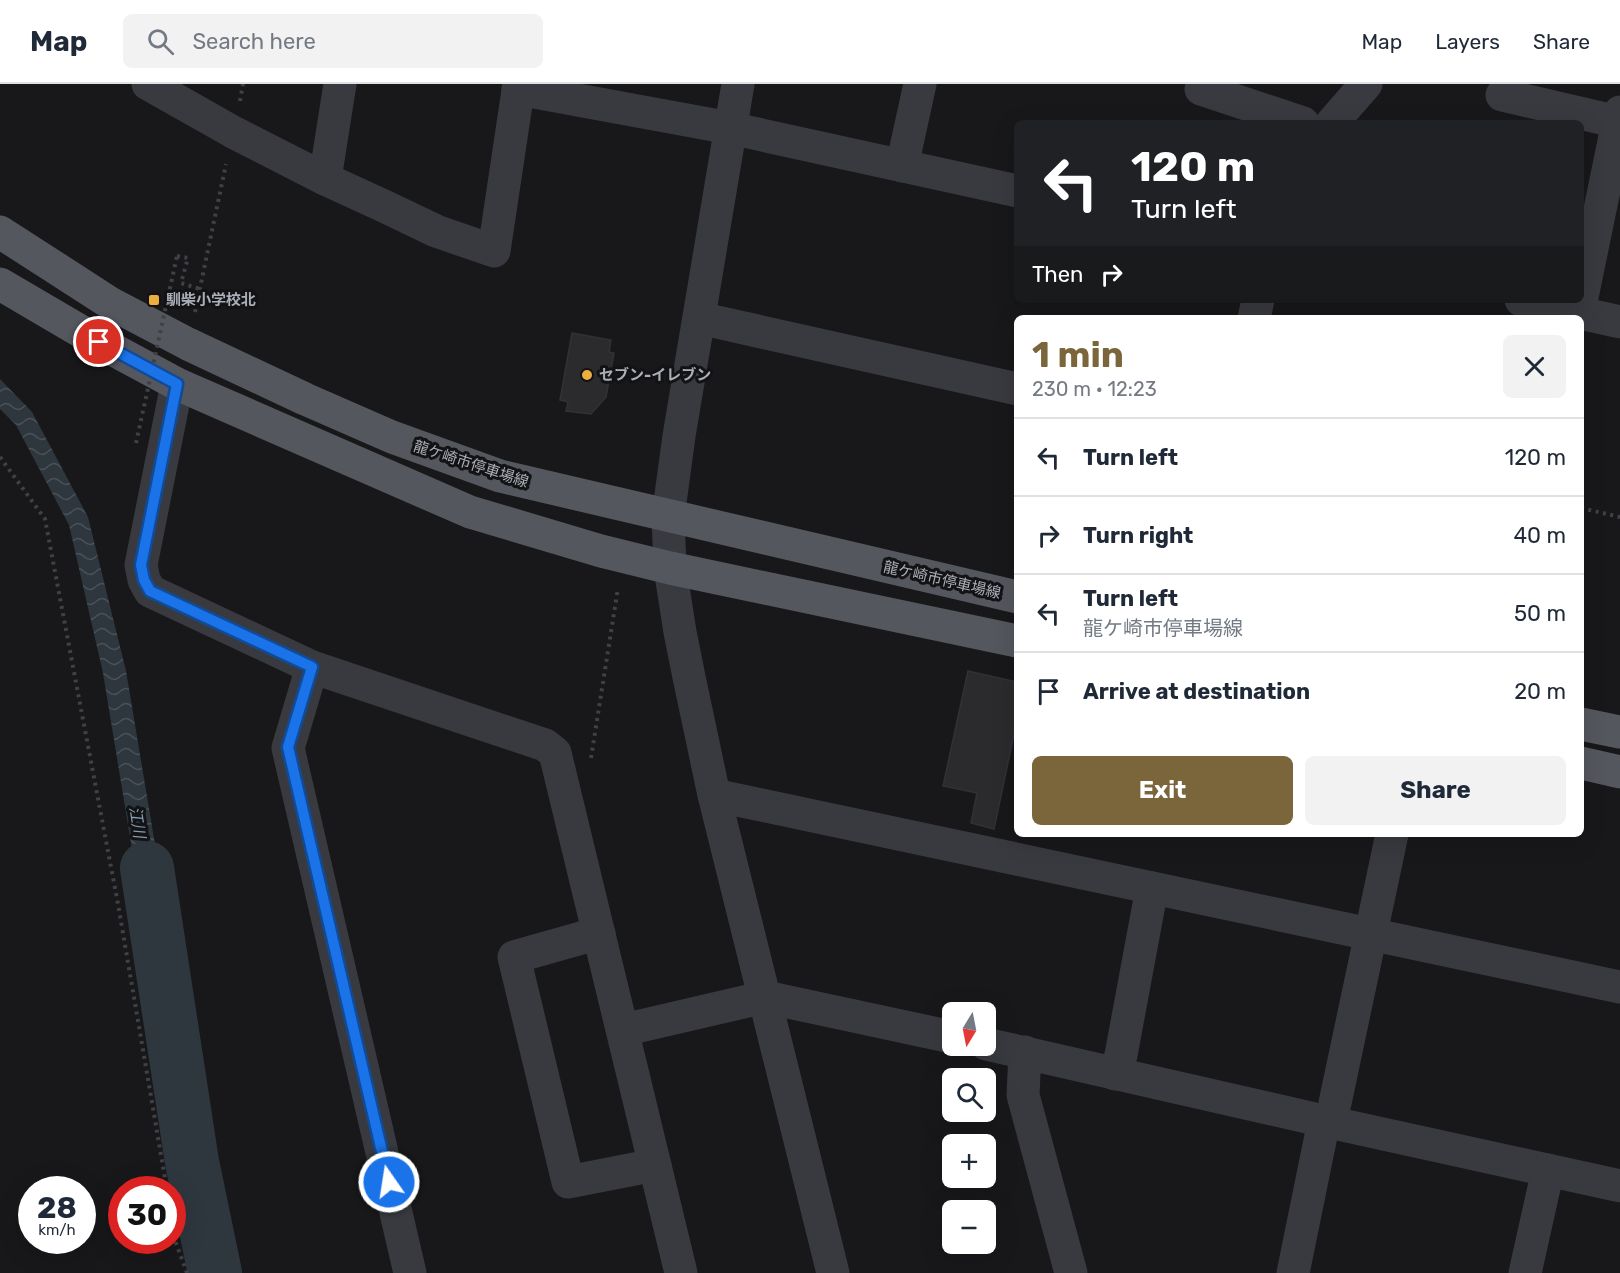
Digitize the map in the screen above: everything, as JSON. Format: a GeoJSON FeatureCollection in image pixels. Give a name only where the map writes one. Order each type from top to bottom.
{"type":"FeatureCollection","features":[{"type":"Feature","properties":{"kind":"main road","name":"龍ケ崎市停車場線"},"geometry":{"type":"LineString","coordinates":[[0,232],[110,303],[188,344],[392,437],[500,476],[1014,596]]}},
{"type":"Feature","properties":{"kind":"main road"},"geometry":{"type":"LineString","coordinates":[[0,284],[99,342],[177,384],[470,512],[601,551],[670,568],[1014,640]]}},
{"type":"Feature","properties":{"kind":"main road"},"geometry":{"type":"LineString","coordinates":[[1584,725],[1620,732]]}},
{"type":"Feature","properties":{"kind":"main road"},"geometry":{"type":"LineString","coordinates":[[1584,764],[1620,772]]}},
{"type":"Feature","properties":{"kind":"street"},"geometry":{"type":"LineString","coordinates":[[148,84],[325,180],[436,231],[494,251],[518,87],[730,128],[1014,190]]}},
{"type":"Feature","properties":{"kind":"street"},"geometry":{"type":"LineString","coordinates":[[325,180],[340,84]]}},
{"type":"Feature","properties":{"kind":"street"},"geometry":{"type":"LineString","coordinates":[[738,84],[679,436],[668,517],[670,568],[688,677],[714,795],[833,1273]]}},
{"type":"Feature","properties":{"kind":"street"},"geometry":{"type":"LineString","coordinates":[[902,166],[920,84]]}},
{"type":"Feature","properties":{"kind":"street"},"geometry":{"type":"LineString","coordinates":[[1335,120],[1366,84]]}},
{"type":"Feature","properties":{"kind":"street"},"geometry":{"type":"LineString","coordinates":[[1201,89],[1294,120]]}},
{"type":"Feature","properties":{"kind":"street"},"geometry":{"type":"LineString","coordinates":[[1502,95],[1619,117],[1584,288]]}},
{"type":"Feature","properties":{"kind":"street"},"geometry":{"type":"LineString","coordinates":[[1536,303],[1620,322]]}},
{"type":"Feature","properties":{"kind":"street"},"geometry":{"type":"LineString","coordinates":[[1579,312],[1581,303]]}},
{"type":"Feature","properties":{"kind":"street"},"geometry":{"type":"LineString","coordinates":[[699,318],[1014,387]]}},
{"type":"Feature","properties":{"kind":"street"},"geometry":{"type":"LineString","coordinates":[[177,384],[141,565],[144,580],[150,591],[312,667],[545,745],[555,753],[681,1273]]}},
{"type":"Feature","properties":{"kind":"street"},"geometry":{"type":"LineString","coordinates":[[312,667],[288,747],[410,1273]]}},
{"type":"Feature","properties":{"kind":"street"},"geometry":{"type":"LineString","coordinates":[[714,795],[1620,987]]}},
{"type":"Feature","properties":{"kind":"street"},"geometry":{"type":"LineString","coordinates":[[1293,1273],[1391,837]]}},
{"type":"Feature","properties":{"kind":"street"},"geometry":{"type":"LineString","coordinates":[[1115,1074],[1121,1055],[1152,888]]}},
{"type":"Feature","properties":{"kind":"street"},"geometry":{"type":"LineString","coordinates":[[599,933],[514,957],[568,1182],[655,1165]]}},
{"type":"Feature","properties":{"kind":"street"},"geometry":{"type":"LineString","coordinates":[[622,1030],[765,997],[942,1035]]}},
{"type":"Feature","properties":{"kind":"street"},"geometry":{"type":"LineString","coordinates":[[996,1046],[1115,1074],[1329,1112],[1548,1170],[1620,1186]]}},
{"type":"Feature","properties":{"kind":"street"},"geometry":{"type":"LineString","coordinates":[[1025,1052],[1023,1095],[1071,1273]]}},
{"type":"Feature","properties":{"kind":"street"},"geometry":{"type":"LineString","coordinates":[[1525,1273],[1548,1170]]}},
{"type":"Feature","properties":{"kind":"path"},"geometry":{"type":"LineString","coordinates":[[188,344],[243,84]]}},
{"type":"Feature","properties":{"kind":"path"},"geometry":{"type":"LineString","coordinates":[[136,443],[177,256],[188,258],[181,283],[200,289]]}},
{"type":"Feature","properties":{"kind":"path"},"geometry":{"type":"LineString","coordinates":[[0,457],[45,519],[118,903],[165,1176]]}},
{"type":"Feature","properties":{"kind":"path"},"geometry":{"type":"LineString","coordinates":[[1584,509],[1620,517]]}},
{"type":"Feature","properties":{"kind":"path"},"geometry":{"type":"LineString","coordinates":[[589,767],[618,584]]}},
{"type":"Feature","properties":{"kind":"path"},"geometry":{"type":"LineString","coordinates":[[180,1254],[187,1273]]}},
{"type":"Feature","properties":{"kind":"water"},"geometry":{"type":"Polygon","coordinates":[[[0,379],[32,412],[88,517],[126,671],[171,940],[147,940],[103,673],[69,525],[16,425],[0,409],[0,379]]]}},
{"type":"Feature","properties":{"kind":"building","name":"セブン-イレブン"},"geometry":{"type":"Polygon","coordinates":[[[572,333],[611,340],[609,352],[614,353],[606,397],[591,414],[566,411],[568,402],[560,400],[572,333]]]}},
{"type":"Feature","properties":{"kind":"building"},"geometry":{"type":"Polygon","coordinates":[[[968,671],[1014,681],[1014,734],[994,829],[971,823],[977,793],[943,786],[968,671]]]}},
{"type":"Feature","properties":{"kind":"waterway","name":"江川"},"geometry":{"type":"LineString","coordinates":[[147,868],[192,1162],[215,1273]]}},
{"type":"Feature","properties":{"kind":"place","name":"馴柴小学校北"},"geometry":{"type":"Point","coordinates":[154,300]}},
{"type":"Feature","properties":{"kind":"place","name":"セブン-イレブン"},"geometry":{"type":"Point","coordinates":[587,375]}},
{"type":"Feature","properties":{"kind":"route"},"geometry":{"type":"LineString","coordinates":[[99,342],[177,384],[141,565],[144,580],[150,591],[312,667],[288,747],[389,1182]]}}]}
